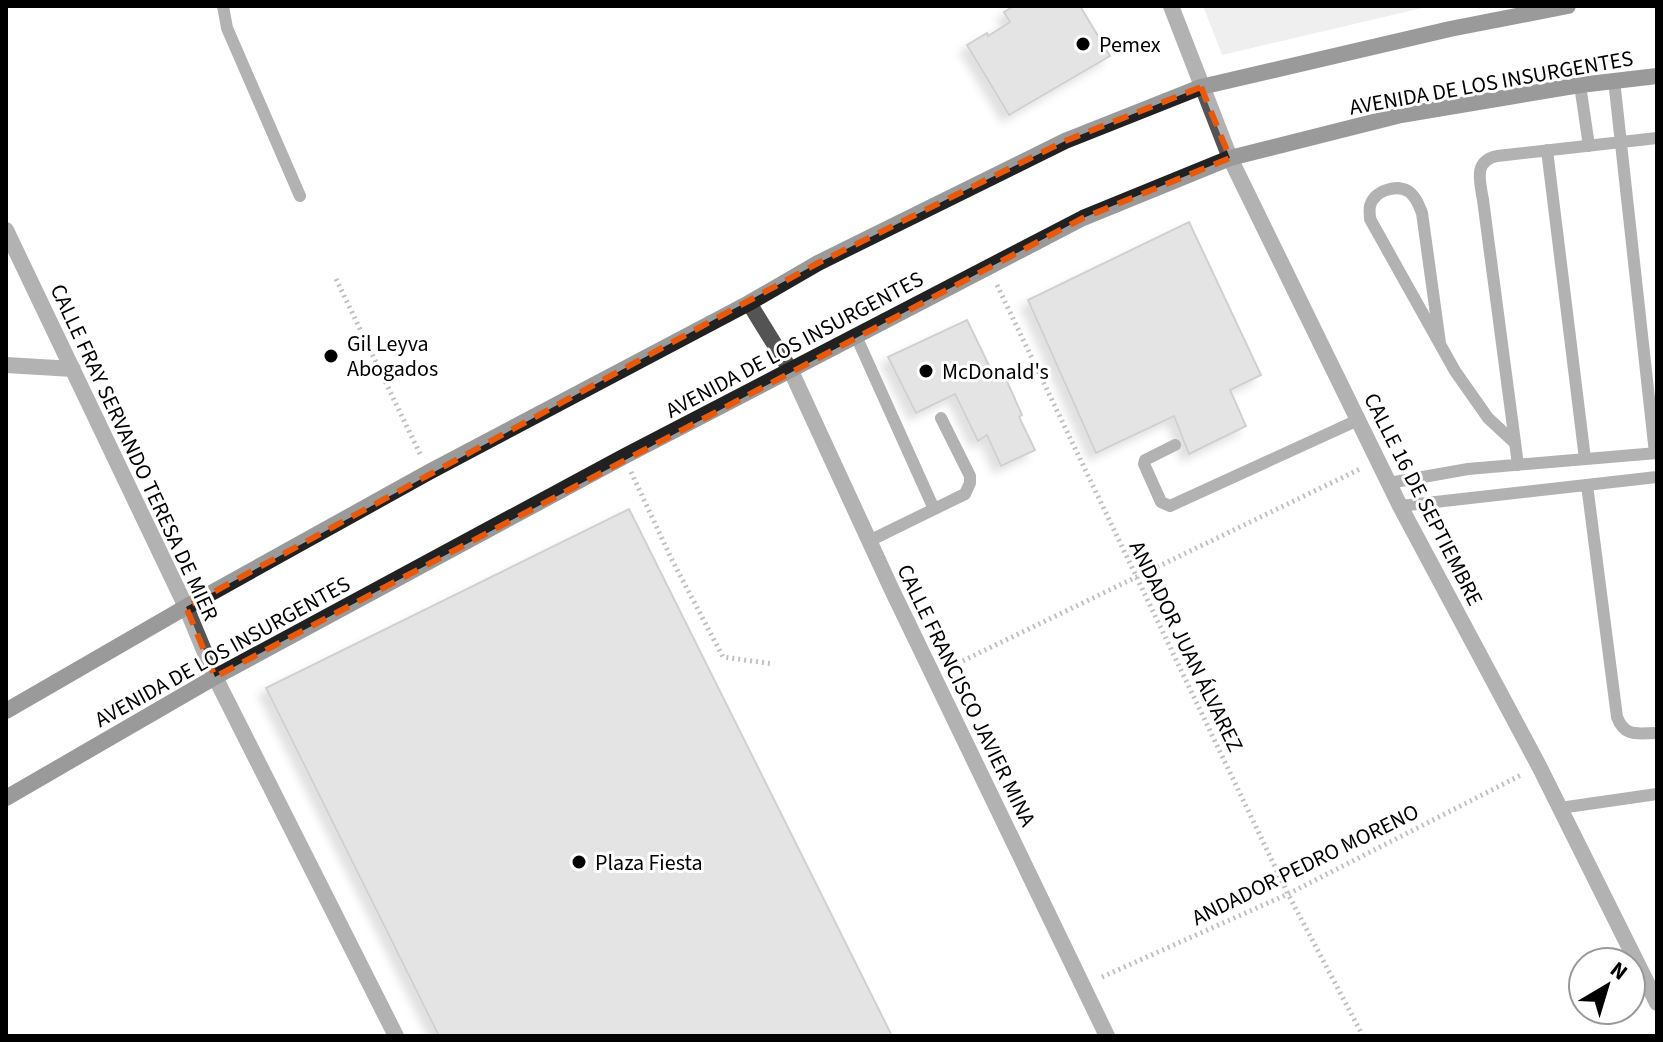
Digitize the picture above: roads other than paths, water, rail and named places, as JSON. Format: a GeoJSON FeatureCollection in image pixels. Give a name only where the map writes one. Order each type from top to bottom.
{"type":"FeatureCollection","features":[{"type":"Feature","properties":{"kind":"main road"},"geometry":{"type":"LineString","coordinates":[[6,711],[429,472],[749,303],[818,263],[1065,141],[1201,87],[1450,29],[1568,6]]}},
{"type":"Feature","properties":{"kind":"main road","name":"AVENIDA DE LOS INSURGENTES"},"geometry":{"type":"LineString","coordinates":[[6,798],[215,677],[623,457],[1083,218],[1230,158],[1401,115],[1580,85],[1657,76]]}},
{"type":"Feature","properties":{"kind":"street","name":"CALLE 16 DE SEPTIEMBRE"},"geometry":{"type":"LineString","coordinates":[[1171,6],[1230,158],[1400,506],[1539,766],[1657,1003]]}},
{"type":"Feature","properties":{"kind":"street","name":"CALLE FRAY SERVANDO TERESA DE MIER"},"geometry":{"type":"LineString","coordinates":[[6,230],[186,607],[215,677],[396,1036]]}},
{"type":"Feature","properties":{"kind":"street","name":"CALLE FRANCISCO JAVIER MINA"},"geometry":{"type":"LineString","coordinates":[[749,303],[791,371],[869,541],[1107,1036]]}},
{"type":"Feature","properties":{"kind":"street"},"geometry":{"type":"LineString","coordinates":[[6,365],[73,369]]}},
{"type":"Feature","properties":{"kind":"lane"},"geometry":{"type":"LineString","coordinates":[[223,6],[227,28],[300,196]]}},
{"type":"Feature","properties":{"kind":"lane"},"geometry":{"type":"LineString","coordinates":[[1389,483],[1468,469],[1656,453],[1614,80]]}},
{"type":"Feature","properties":{"kind":"lane"},"geometry":{"type":"LineString","coordinates":[[1580,85],[1589,146]]}},
{"type":"Feature","properties":{"kind":"lane"},"geometry":{"type":"LineString","coordinates":[[1518,465],[1480,167],[1489,158],[1657,138]]}},
{"type":"Feature","properties":{"kind":"lane"},"geometry":{"type":"LineString","coordinates":[[1547,150],[1585,459]]}},
{"type":"Feature","properties":{"kind":"lane"},"geometry":{"type":"LineString","coordinates":[[1440,343],[1422,213],[1409,192],[1397,188],[1385,190],[1376,196],[1370,206],[1370,219],[1455,371],[1488,418],[1515,443]]}},
{"type":"Feature","properties":{"kind":"lane"},"geometry":{"type":"LineString","coordinates":[[856,336],[934,509]]}},
{"type":"Feature","properties":{"kind":"lane"},"geometry":{"type":"LineString","coordinates":[[869,541],[965,494],[970,476],[941,418]]}},
{"type":"Feature","properties":{"kind":"lane"},"geometry":{"type":"LineString","coordinates":[[1175,445],[1145,460],[1144,464],[1161,502],[1170,506],[1358,420]]}},
{"type":"Feature","properties":{"kind":"lane"},"geometry":{"type":"LineString","coordinates":[[1400,506],[1587,485],[1656,482]]}},
{"type":"Feature","properties":{"kind":"lane"},"geometry":{"type":"LineString","coordinates":[[1587,485],[1617,717],[1621,728],[1629,733],[1657,733]]}},
{"type":"Feature","properties":{"kind":"lane"},"geometry":{"type":"LineString","coordinates":[[1560,808],[1657,794]]}},
{"type":"Feature","properties":{"kind":"place","name":"Pemex"},"geometry":{"type":"Point","coordinates":[1083,44]}},
{"type":"Feature","properties":{"kind":"place","name":"Gil Leyva Abogados"},"geometry":{"type":"Point","coordinates":[331,356]}},
{"type":"Feature","properties":{"kind":"place","name":"McDonald's"},"geometry":{"type":"Point","coordinates":[926,371]}},
{"type":"Feature","properties":{"kind":"place","name":"Plaza Fiesta"},"geometry":{"type":"Point","coordinates":[579,862]}}]}
